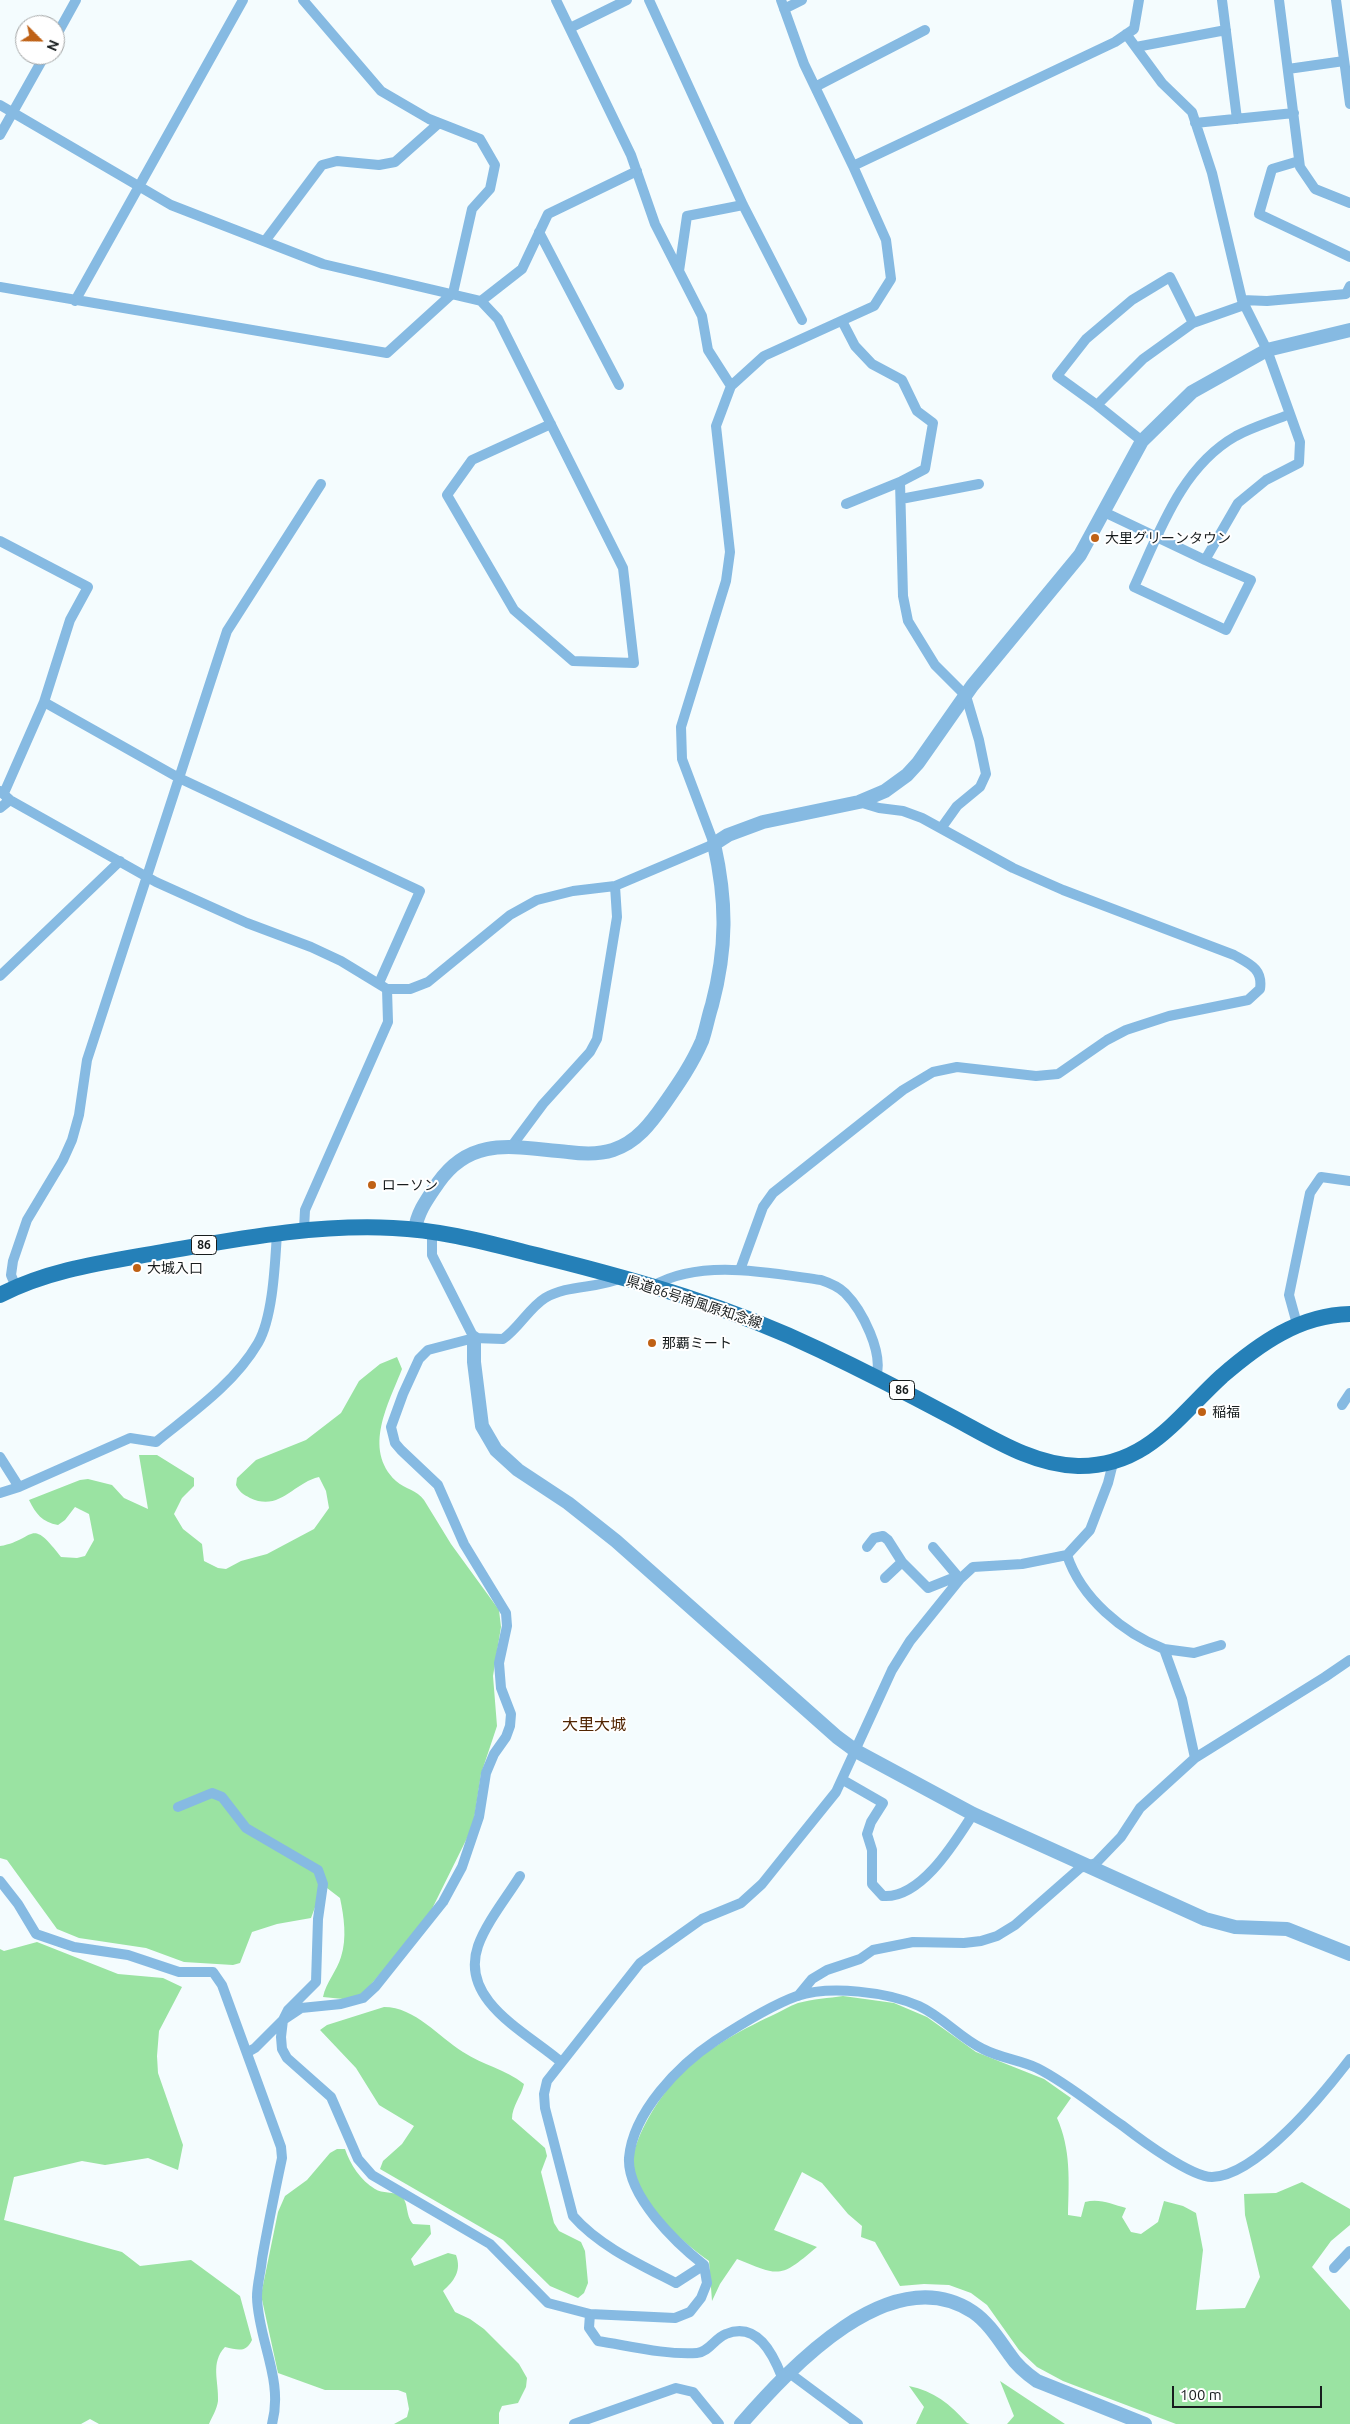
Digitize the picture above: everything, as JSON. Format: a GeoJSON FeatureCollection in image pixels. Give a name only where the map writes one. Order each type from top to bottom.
{"type":"FeatureCollection","features":[{"type":"Feature","properties":{"kind":"main road","name":"県道86号南風原知念線"},"geometry":{"type":"LineString","coordinates":[[0,1295],[16,1287],[60,1272],[304,1229],[364,1227],[432,1232],[502,1247],[653,1286],[735,1312],[794,1337],[876,1377],[1020,1452],[1061,1464],[1079,1466],[1113,1463],[1147,1446],[1174,1426],[1227,1372],[1271,1339],[1297,1324],[1326,1316],[1350,1314]]}},
{"type":"Feature","properties":{"kind":"street"},"geometry":{"type":"LineString","coordinates":[[65,20],[76,0]]}},
{"type":"Feature","properties":{"kind":"street"},"geometry":{"type":"LineString","coordinates":[[75,301],[243,0]]}},
{"type":"Feature","properties":{"kind":"street"},"geometry":{"type":"LineString","coordinates":[[0,286],[75,301],[387,353],[453,293],[472,209],[490,189],[495,165],[480,139],[439,123],[381,91],[303,0]]}},
{"type":"Feature","properties":{"kind":"street"},"geometry":{"type":"LineString","coordinates":[[556,0],[636,171],[654,224],[702,316],[708,350],[731,386]]}},
{"type":"Feature","properties":{"kind":"street"},"geometry":{"type":"LineString","coordinates":[[570,28],[627,0]]}},
{"type":"Feature","properties":{"kind":"street"},"geometry":{"type":"LineString","coordinates":[[649,0],[743,205],[802,320]]}},
{"type":"Feature","properties":{"kind":"street"},"geometry":{"type":"LineString","coordinates":[[415,1230],[416,1220],[422,1207],[454,1163],[480,1149],[511,1147],[583,1154],[604,1153],[615,1150],[638,1136],[679,1083],[702,1040],[722,961],[725,912],[723,889],[714,844],[682,759],[681,727],[726,581],[730,552],[716,426],[731,386],[764,356],[874,306],[891,279],[886,240],[804,64],[783,5],[802,0]]}},
{"type":"Feature","properties":{"kind":"street"},"geometry":{"type":"LineString","coordinates":[[853,166],[1114,42],[1134,29],[1139,0]]}},
{"type":"Feature","properties":{"kind":"street"},"geometry":{"type":"LineString","coordinates":[[1222,0],[1237,119]]}},
{"type":"Feature","properties":{"kind":"street"},"geometry":{"type":"LineString","coordinates":[[1280,0],[1300,167],[1315,189],[1350,203]]}},
{"type":"Feature","properties":{"kind":"street"},"geometry":{"type":"LineString","coordinates":[[1336,0],[1350,104]]}},
{"type":"Feature","properties":{"kind":"street"},"geometry":{"type":"LineString","coordinates":[[815,87],[925,30]]}},
{"type":"Feature","properties":{"kind":"street"},"geometry":{"type":"LineString","coordinates":[[1136,47],[1226,30]]}},
{"type":"Feature","properties":{"kind":"street"},"geometry":{"type":"LineString","coordinates":[[1126,34],[1162,83],[1192,112],[1212,173],[1243,303],[1267,350],[1300,442],[1299,463],[1266,480],[1238,503],[1205,560]]}},
{"type":"Feature","properties":{"kind":"street"},"geometry":{"type":"LineString","coordinates":[[1288,69],[1344,62]]}},
{"type":"Feature","properties":{"kind":"street"},"geometry":{"type":"LineString","coordinates":[[0,135],[39,65]]}},
{"type":"Feature","properties":{"kind":"street"},"geometry":{"type":"LineString","coordinates":[[0,105],[171,205],[323,264],[481,300],[498,319],[623,568],[634,663],[573,661],[514,610],[447,495],[472,460],[551,424]]}},
{"type":"Feature","properties":{"kind":"street"},"geometry":{"type":"LineString","coordinates":[[1196,124],[1294,113]]}},
{"type":"Feature","properties":{"kind":"street"},"geometry":{"type":"LineString","coordinates":[[265,241],[322,165],[337,161],[379,165],[395,162],[439,123]]}},
{"type":"Feature","properties":{"kind":"street"},"geometry":{"type":"LineString","coordinates":[[1299,160],[1272,169],[1258,214],[1350,257]]}},
{"type":"Feature","properties":{"kind":"street"},"geometry":{"type":"LineString","coordinates":[[481,300],[522,269],[548,214],[636,171]]}},
{"type":"Feature","properties":{"kind":"street"},"geometry":{"type":"LineString","coordinates":[[679,271],[687,216],[743,205]]}},
{"type":"Feature","properties":{"kind":"street"},"geometry":{"type":"LineString","coordinates":[[540,232],[619,385]]}},
{"type":"Feature","properties":{"kind":"street"},"geometry":{"type":"LineString","coordinates":[[1142,442],[1057,376],[1086,339],[1105,322],[1132,300],[1170,277],[1193,323]]}},
{"type":"Feature","properties":{"kind":"street"},"geometry":{"type":"LineString","coordinates":[[1096,405],[1143,359],[1193,323],[1243,303],[1346,294],[1350,286]]}},
{"type":"Feature","properties":{"kind":"street"},"geometry":{"type":"LineString","coordinates":[[842,321],[855,346],[872,364],[902,380],[918,411],[933,423],[925,469],[900,482],[846,504]]}},
{"type":"Feature","properties":{"kind":"street"},"geometry":{"type":"LineString","coordinates":[[4,795],[148,877],[214,909],[311,947],[383,986],[410,989],[428,982],[510,915],[537,900],[573,891],[615,886],[714,844],[728,835],[762,822],[859,802],[885,791],[907,775],[1001,650],[1080,555],[1142,442],[1192,392],[1267,350],[1350,330]]}},
{"type":"Feature","properties":{"kind":"street"},"geometry":{"type":"LineString","coordinates":[[1104,512],[1157,537],[1205,560],[1251,580],[1226,630],[1134,587],[1157,537],[1176,496],[1209,456],[1236,436],[1290,414]]}},
{"type":"Feature","properties":{"kind":"street"},"geometry":{"type":"LineString","coordinates":[[900,482],[903,596],[908,621],[935,665],[966,696],[979,740],[986,774],[980,787],[957,806],[942,827]]}},
{"type":"Feature","properties":{"kind":"street"},"geometry":{"type":"LineString","coordinates":[[16,1287],[10,1275],[16,1254],[27,1220],[63,1160],[72,1140],[79,1115],[87,1060],[227,631],[321,484]]}},
{"type":"Feature","properties":{"kind":"street"},"geometry":{"type":"LineString","coordinates":[[901,498],[980,484]]}},
{"type":"Feature","properties":{"kind":"street"},"geometry":{"type":"LineString","coordinates":[[0,541],[88,587],[70,620],[44,702],[0,808]]}},
{"type":"Feature","properties":{"kind":"street"},"geometry":{"type":"LineString","coordinates":[[44,702],[179,778],[420,891],[383,986],[388,1022],[305,1210],[304,1229]]}},
{"type":"Feature","properties":{"kind":"street"},"geometry":{"type":"LineString","coordinates":[[740,1270],[764,1207],[773,1193],[903,1090],[927,1075],[958,1067],[1036,1076],[1058,1074],[1107,1040],[1126,1030],[1170,1016],[1248,1000],[1260,989],[1258,969],[1234,955],[1063,890],[1013,868],[942,827],[903,810],[879,808],[859,802]]}},
{"type":"Feature","properties":{"kind":"street"},"geometry":{"type":"LineString","coordinates":[[0,976],[120,861]]}},
{"type":"Feature","properties":{"kind":"street"},"geometry":{"type":"LineString","coordinates":[[511,1147],[543,1104],[590,1052],[597,1039],[617,917],[615,886]]}},
{"type":"Feature","properties":{"kind":"street"},"geometry":{"type":"LineString","coordinates":[[1297,1324],[1289,1295],[1310,1194],[1321,1177],[1350,1181]]}},
{"type":"Feature","properties":{"kind":"street"},"geometry":{"type":"LineString","coordinates":[[432,1232],[432,1255],[474,1338],[474,1362],[482,1426],[496,1450],[518,1470],[568,1503],[616,1541],[781,1689],[856,1751],[973,1814],[1205,1919],[1235,1927],[1287,1929],[1350,1954]]}},
{"type":"Feature","properties":{"kind":"street"},"geometry":{"type":"LineString","coordinates":[[0,1493],[19,1487],[130,1438],[156,1442],[226,1385],[259,1342],[272,1298],[277,1233]]}},
{"type":"Feature","properties":{"kind":"street"},"geometry":{"type":"LineString","coordinates":[[653,1286],[676,1275],[740,1270],[821,1280],[844,1292],[867,1326],[878,1365],[876,1377]]}},
{"type":"Feature","properties":{"kind":"street"},"geometry":{"type":"LineString","coordinates":[[248,2052],[255,2048],[283,2020],[300,2008],[341,2004],[363,1998],[376,1986],[442,1902],[462,1867],[479,1817],[486,1773],[494,1754],[506,1738],[510,1726],[511,1714],[501,1688],[499,1663],[507,1626],[506,1613],[464,1544],[438,1485],[395,1443],[391,1427],[419,1359],[428,1350],[474,1338],[503,1339],[544,1298],[561,1291],[603,1285],[621,1278]]}},
{"type":"Feature","properties":{"kind":"street"},"geometry":{"type":"LineString","coordinates":[[1342,1405],[1350,1393]]}},
{"type":"Feature","properties":{"kind":"street"},"geometry":{"type":"LineString","coordinates":[[0,1457],[19,1487]]}},
{"type":"Feature","properties":{"kind":"street"},"geometry":{"type":"LineString","coordinates":[[704,2265],[676,2283],[642,2265],[584,2228],[574,2216],[556,2156],[544,2094],[547,2081],[640,1963],[702,1919],[740,1903],[762,1884],[825,1807],[843,1780],[892,1670],[910,1641],[959,1577],[974,1566],[1022,1564],[1067,1556],[1090,1530],[1108,1483],[1113,1463]]}},
{"type":"Feature","properties":{"kind":"street"},"geometry":{"type":"LineString","coordinates":[[867,1547],[874,1538],[883,1536],[888,1540],[902,1562],[928,1588],[959,1577]]}},
{"type":"Feature","properties":{"kind":"street"},"geometry":{"type":"LineString","coordinates":[[933,1547],[959,1577]]}},
{"type":"Feature","properties":{"kind":"street"},"geometry":{"type":"LineString","coordinates":[[1067,1556],[1077,1580],[1128,1631],[1164,1649],[1194,1653],[1221,1644]]}},
{"type":"Feature","properties":{"kind":"street"},"geometry":{"type":"LineString","coordinates":[[885,1578],[902,1562]]}},
{"type":"Feature","properties":{"kind":"street"},"geometry":{"type":"LineString","coordinates":[[1164,1649],[1182,1699],[1195,1758]]}},
{"type":"Feature","properties":{"kind":"street"},"geometry":{"type":"LineString","coordinates":[[798,1996],[812,1979],[827,1970],[860,1959],[873,1950],[913,1942],[973,1942],[997,1936],[1015,1924],[1080,1868],[1096,1863],[1121,1837],[1140,1808],[1195,1758],[1350,1660]]}},
{"type":"Feature","properties":{"kind":"street"},"geometry":{"type":"LineString","coordinates":[[843,1780],[883,1803],[871,1822],[867,1834],[872,1850],[872,1884],[883,1896],[898,1895],[932,1870],[947,1853],[973,1814]]}},
{"type":"Feature","properties":{"kind":"street"},"geometry":{"type":"LineString","coordinates":[[178,1807],[212,1793],[222,1797],[246,1828],[318,1870],[323,1884],[318,1919],[316,1982],[294,2002],[283,2020],[282,2049],[287,2058],[331,2097],[358,2159],[372,2175],[490,2244],[548,2303],[590,2314],[675,2318],[690,2312],[701,2298],[707,2283],[704,2265],[686,2251],[646,2204],[634,2184],[629,2164],[630,2142],[641,2119],[677,2072],[699,2052],[734,2028],[798,1996],[844,1991],[902,2000],[920,2006],[939,2017],[984,2050],[1036,2068],[1145,2142],[1194,2173],[1207,2177],[1225,2175],[1251,2162],[1323,2094],[1350,2058]]}},
{"type":"Feature","properties":{"kind":"street"},"geometry":{"type":"LineString","coordinates":[[520,1876],[478,1946],[476,1971],[479,1986],[492,2007],[562,2062]]}},
{"type":"Feature","properties":{"kind":"street"},"geometry":{"type":"LineString","coordinates":[[0,1881],[18,1904],[36,1934],[74,1947],[128,1955],[179,1972],[213,1972],[222,1985],[248,2052],[281,2147],[282,2158],[268,2225],[257,2294],[259,2322],[270,2360],[276,2392],[272,2424]]}},
{"type":"Feature","properties":{"kind":"street"},"geometry":{"type":"LineString","coordinates":[[1334,2268],[1350,2251]]}},
{"type":"Feature","properties":{"kind":"street"},"geometry":{"type":"LineString","coordinates":[[741,2424],[785,2374],[825,2341],[868,2313],[886,2305],[924,2297],[952,2302],[974,2312],[988,2326],[1024,2372],[1037,2381],[1145,2424]]}},
{"type":"Feature","properties":{"kind":"street"},"geometry":{"type":"LineString","coordinates":[[590,2314],[588,2328],[598,2341],[678,2354],[701,2353],[726,2334],[746,2332],[762,2339],[785,2374],[858,2424]]}},
{"type":"Feature","properties":{"kind":"street"},"geometry":{"type":"LineString","coordinates":[[574,2424],[676,2388],[693,2392],[719,2424]]}},
{"type":"Feature","properties":{"kind":"green space"},"geometry":{"type":"Polygon","coordinates":[[[397,1357],[402,1369],[381,1426],[381,1455],[386,1468],[396,1481],[418,1494],[424,1500],[451,1544],[499,1610],[501,1627],[493,1676],[497,1726],[481,1774],[473,1826],[427,1919],[362,1995],[343,1999],[323,1997],[341,1957],[344,1935],[344,1920],[340,1898],[327,1888],[320,1894],[311,1918],[277,1924],[252,1932],[240,1963],[233,1965],[184,1962],[146,1948],[79,1938],[57,1929],[7,1860],[0,1858],[0,1546],[37,1533],[51,1544],[61,1557],[77,1558],[85,1556],[94,1540],[89,1514],[75,1507],[65,1520],[58,1525],[40,1517],[29,1500],[80,1480],[88,1479],[112,1485],[124,1498],[148,1509],[139,1455],[157,1455],[194,1478],[194,1486],[182,1498],[174,1514],[183,1529],[202,1544],[204,1561],[218,1568],[226,1569],[241,1561],[267,1554],[314,1529],[329,1508],[326,1491],[319,1477],[310,1480],[278,1499],[261,1501],[250,1498],[240,1492],[236,1485],[237,1478],[256,1460],[306,1440],[341,1413],[359,1381],[380,1364],[397,1357]]]}},
{"type":"Feature","properties":{"kind":"green space"},"geometry":{"type":"Polygon","coordinates":[[[37,1942],[118,1974],[163,1978],[182,1987],[159,2031],[157,2056],[158,2073],[183,2145],[178,2170],[148,2158],[105,2165],[82,2161],[14,2177],[4,2220],[122,2252],[140,2266],[191,2260],[240,2296],[252,2340],[244,2349],[238,2350],[225,2347],[220,2353],[216,2366],[218,2401],[209,2424],[99,2424],[90,2419],[81,2424],[0,2424],[0,1949],[4,1951],[37,1942]]]}},
{"type":"Feature","properties":{"kind":"green space"},"geometry":{"type":"Polygon","coordinates":[[[843,1996],[894,2003],[927,2017],[976,2052],[1044,2079],[1071,2098],[1057,2118],[1062,2130],[1067,2153],[1069,2178],[1068,2215],[1081,2217],[1085,2202],[1100,2201],[1111,2203],[1126,2208],[1122,2217],[1131,2232],[1141,2234],[1158,2222],[1164,2201],[1183,2206],[1196,2213],[1203,2250],[1196,2310],[1245,2308],[1260,2277],[1245,2215],[1244,2194],[1276,2193],[1302,2182],[1350,2209],[1350,2225],[1331,2241],[1312,2267],[1350,2310],[1350,2424],[1176,2424],[1063,2381],[1037,2367],[1019,2350],[987,2305],[971,2293],[949,2285],[924,2284],[900,2286],[875,2242],[861,2237],[862,2226],[848,2214],[822,2183],[802,2172],[774,2230],[817,2247],[795,2264],[780,2271],[763,2269],[737,2259],[720,2284],[712,2301],[709,2261],[665,2223],[646,2199],[639,2186],[634,2173],[633,2162],[640,2135],[655,2107],[679,2076],[699,2058],[722,2042],[795,2004],[843,1996]]]}},
{"type":"Feature","properties":{"kind":"green space"},"geometry":{"type":"Polygon","coordinates":[[[384,2007],[395,2008],[416,2017],[463,2052],[509,2074],[524,2084],[513,2110],[512,2119],[545,2148],[547,2156],[541,2172],[554,2223],[559,2231],[581,2242],[585,2251],[588,2283],[584,2293],[578,2298],[550,2286],[503,2240],[380,2169],[383,2161],[402,2144],[414,2126],[379,2105],[356,2068],[320,2030],[327,2025],[384,2007]]]}},
{"type":"Feature","properties":{"kind":"green space"},"geometry":{"type":"Polygon","coordinates":[[[337,2149],[345,2149],[357,2172],[370,2186],[381,2192],[401,2196],[413,2224],[430,2225],[431,2234],[411,2259],[414,2266],[448,2253],[456,2255],[458,2266],[456,2275],[443,2291],[455,2312],[470,2319],[484,2329],[519,2364],[527,2378],[526,2387],[518,2403],[502,2406],[499,2413],[499,2424],[394,2424],[407,2417],[409,2409],[406,2393],[398,2390],[325,2390],[278,2373],[261,2295],[278,2212],[285,2196],[307,2180],[330,2153],[337,2149]]]}},
{"type":"Feature","properties":{"kind":"green space"},"geometry":{"type":"Polygon","coordinates":[[[1000,2381],[1065,2424],[1007,2424],[1014,2416],[1000,2381]]]}},
{"type":"Feature","properties":{"kind":"green space"},"geometry":{"type":"Polygon","coordinates":[[[909,2386],[926,2391],[941,2399],[970,2424],[916,2424],[924,2407],[909,2386]]]}},
{"type":"Feature","properties":{"kind":"place","name":"大里グリーンタウン"},"geometry":{"type":"Point","coordinates":[1095,538]}},
{"type":"Feature","properties":{"kind":"place","name":"ローソン"},"geometry":{"type":"Point","coordinates":[372,1185]}},
{"type":"Feature","properties":{"kind":"place","name":"大城入口"},"geometry":{"type":"Point","coordinates":[137,1268]}},
{"type":"Feature","properties":{"kind":"place","name":"那覇ミート"},"geometry":{"type":"Point","coordinates":[652,1343]}},
{"type":"Feature","properties":{"kind":"place","name":"稲福"},"geometry":{"type":"Point","coordinates":[1202,1412]}},
{"type":"Feature","properties":{"kind":"district","name":"大里大城"},"geometry":{"type":"Point","coordinates":[594,1725]}}]}
